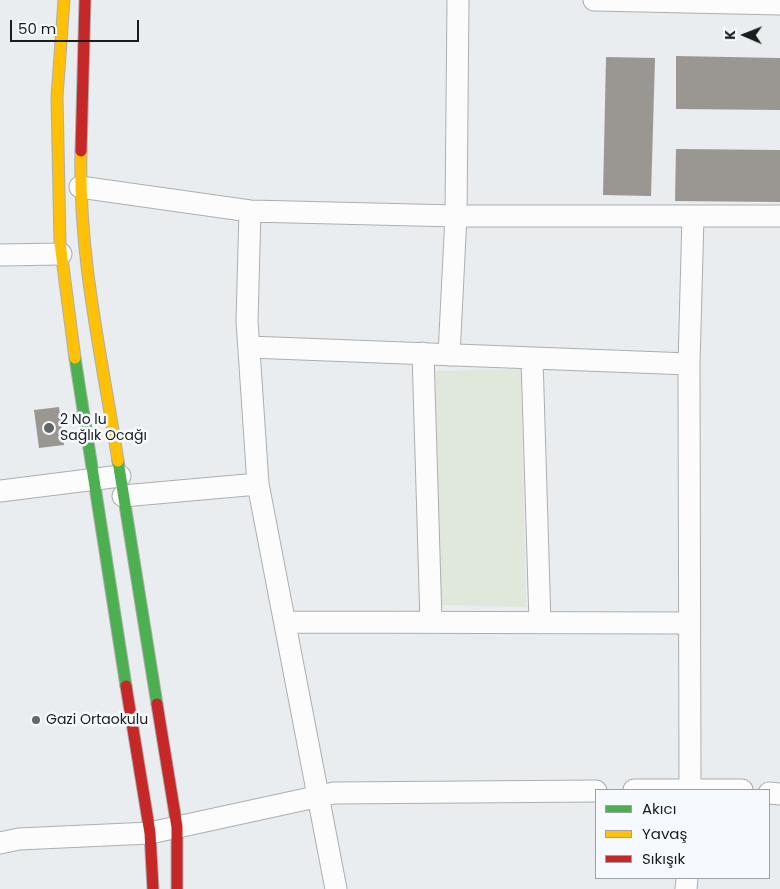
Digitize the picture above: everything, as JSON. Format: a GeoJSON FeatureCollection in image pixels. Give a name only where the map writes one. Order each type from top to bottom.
{"type":"FeatureCollection","features":[{"type":"Feature","properties":{"kind":"street"},"geometry":{"type":"LineString","coordinates":[[64,0],[56,97],[62,254],[93,480],[150,833],[153,889]]}},
{"type":"Feature","properties":{"kind":"street"},"geometry":{"type":"LineString","coordinates":[[84,0],[80,187],[83,240],[177,827],[177,889]]}},
{"type":"Feature","properties":{"kind":"street"},"geometry":{"type":"LineString","coordinates":[[449,355],[456,216],[458,0]]}},
{"type":"Feature","properties":{"kind":"street"},"geometry":{"type":"LineString","coordinates":[[594,0],[780,4]]}},
{"type":"Feature","properties":{"kind":"street"},"geometry":{"type":"LineString","coordinates":[[80,187],[250,211],[456,216],[780,216]]}},
{"type":"Feature","properties":{"kind":"street"},"geometry":{"type":"LineString","coordinates":[[250,211],[247,321],[258,484],[336,889]]}},
{"type":"Feature","properties":{"kind":"street"},"geometry":{"type":"LineString","coordinates":[[690,789],[689,364],[693,217]]}},
{"type":"Feature","properties":{"kind":"street"},"geometry":{"type":"LineString","coordinates":[[0,255],[62,254]]}},
{"type":"Feature","properties":{"kind":"street"},"geometry":{"type":"LineString","coordinates":[[249,347],[689,364]]}},
{"type":"Feature","properties":{"kind":"street"},"geometry":{"type":"LineString","coordinates":[[423,354],[431,622]]}},
{"type":"Feature","properties":{"kind":"street"},"geometry":{"type":"LineString","coordinates":[[532,358],[540,623]]}},
{"type":"Feature","properties":{"kind":"street"},"geometry":{"type":"LineString","coordinates":[[0,491],[93,480],[121,486],[258,484]]}},
{"type":"Feature","properties":{"kind":"street"},"geometry":{"type":"LineString","coordinates":[[285,622],[690,623]]}},
{"type":"Feature","properties":{"kind":"street"},"geometry":{"type":"LineString","coordinates":[[0,843],[19,839],[150,833],[334,794],[595,791]]}},
{"type":"Feature","properties":{"kind":"shaded area"},"geometry":{"type":"Polygon","coordinates":[[[521,369],[526,607],[441,605],[435,371],[521,369]]]}},
{"type":"Feature","properties":{"kind":"building"},"geometry":{"type":"Polygon","coordinates":[[[676,56],[780,58],[780,110],[676,109],[676,56]]]}},
{"type":"Feature","properties":{"kind":"building"},"geometry":{"type":"Polygon","coordinates":[[[606,57],[655,58],[651,196],[603,195],[606,57]]]}},
{"type":"Feature","properties":{"kind":"building"},"geometry":{"type":"Polygon","coordinates":[[[676,149],[780,150],[780,202],[675,201],[676,149]]]}},
{"type":"Feature","properties":{"kind":"building","name":"2 No lu Sağlık Ocağı"},"geometry":{"type":"Polygon","coordinates":[[[59,407],[64,445],[39,448],[34,410],[59,407]]]}},
{"type":"Feature","properties":{"kind":"traffic: fast"},"geometry":{"type":"LineString","coordinates":[[75,358],[126,686]]}},
{"type":"Feature","properties":{"kind":"traffic: fast"},"geometry":{"type":"LineString","coordinates":[[118,461],[157,704]]}},
{"type":"Feature","properties":{"kind":"traffic: slow"},"geometry":{"type":"LineString","coordinates":[[64,0],[57,97],[60,243],[75,358]]}},
{"type":"Feature","properties":{"kind":"traffic: slow"},"geometry":{"type":"LineString","coordinates":[[81,151],[81,190],[87,268],[118,461]]}},
{"type":"Feature","properties":{"kind":"traffic: jam"},"geometry":{"type":"LineString","coordinates":[[81,151],[85,0]]}},
{"type":"Feature","properties":{"kind":"traffic: jam"},"geometry":{"type":"LineString","coordinates":[[126,686],[150,833],[153,889]]}},
{"type":"Feature","properties":{"kind":"traffic: jam"},"geometry":{"type":"LineString","coordinates":[[157,704],[177,827],[177,889]]}},
{"type":"Feature","properties":{"kind":"place","name":"2 No lu Sağlık Ocağı"},"geometry":{"type":"Point","coordinates":[49,428]}},
{"type":"Feature","properties":{"kind":"place","name":"Gazi Ortaokulu"},"geometry":{"type":"Point","coordinates":[36,720]}}]}
